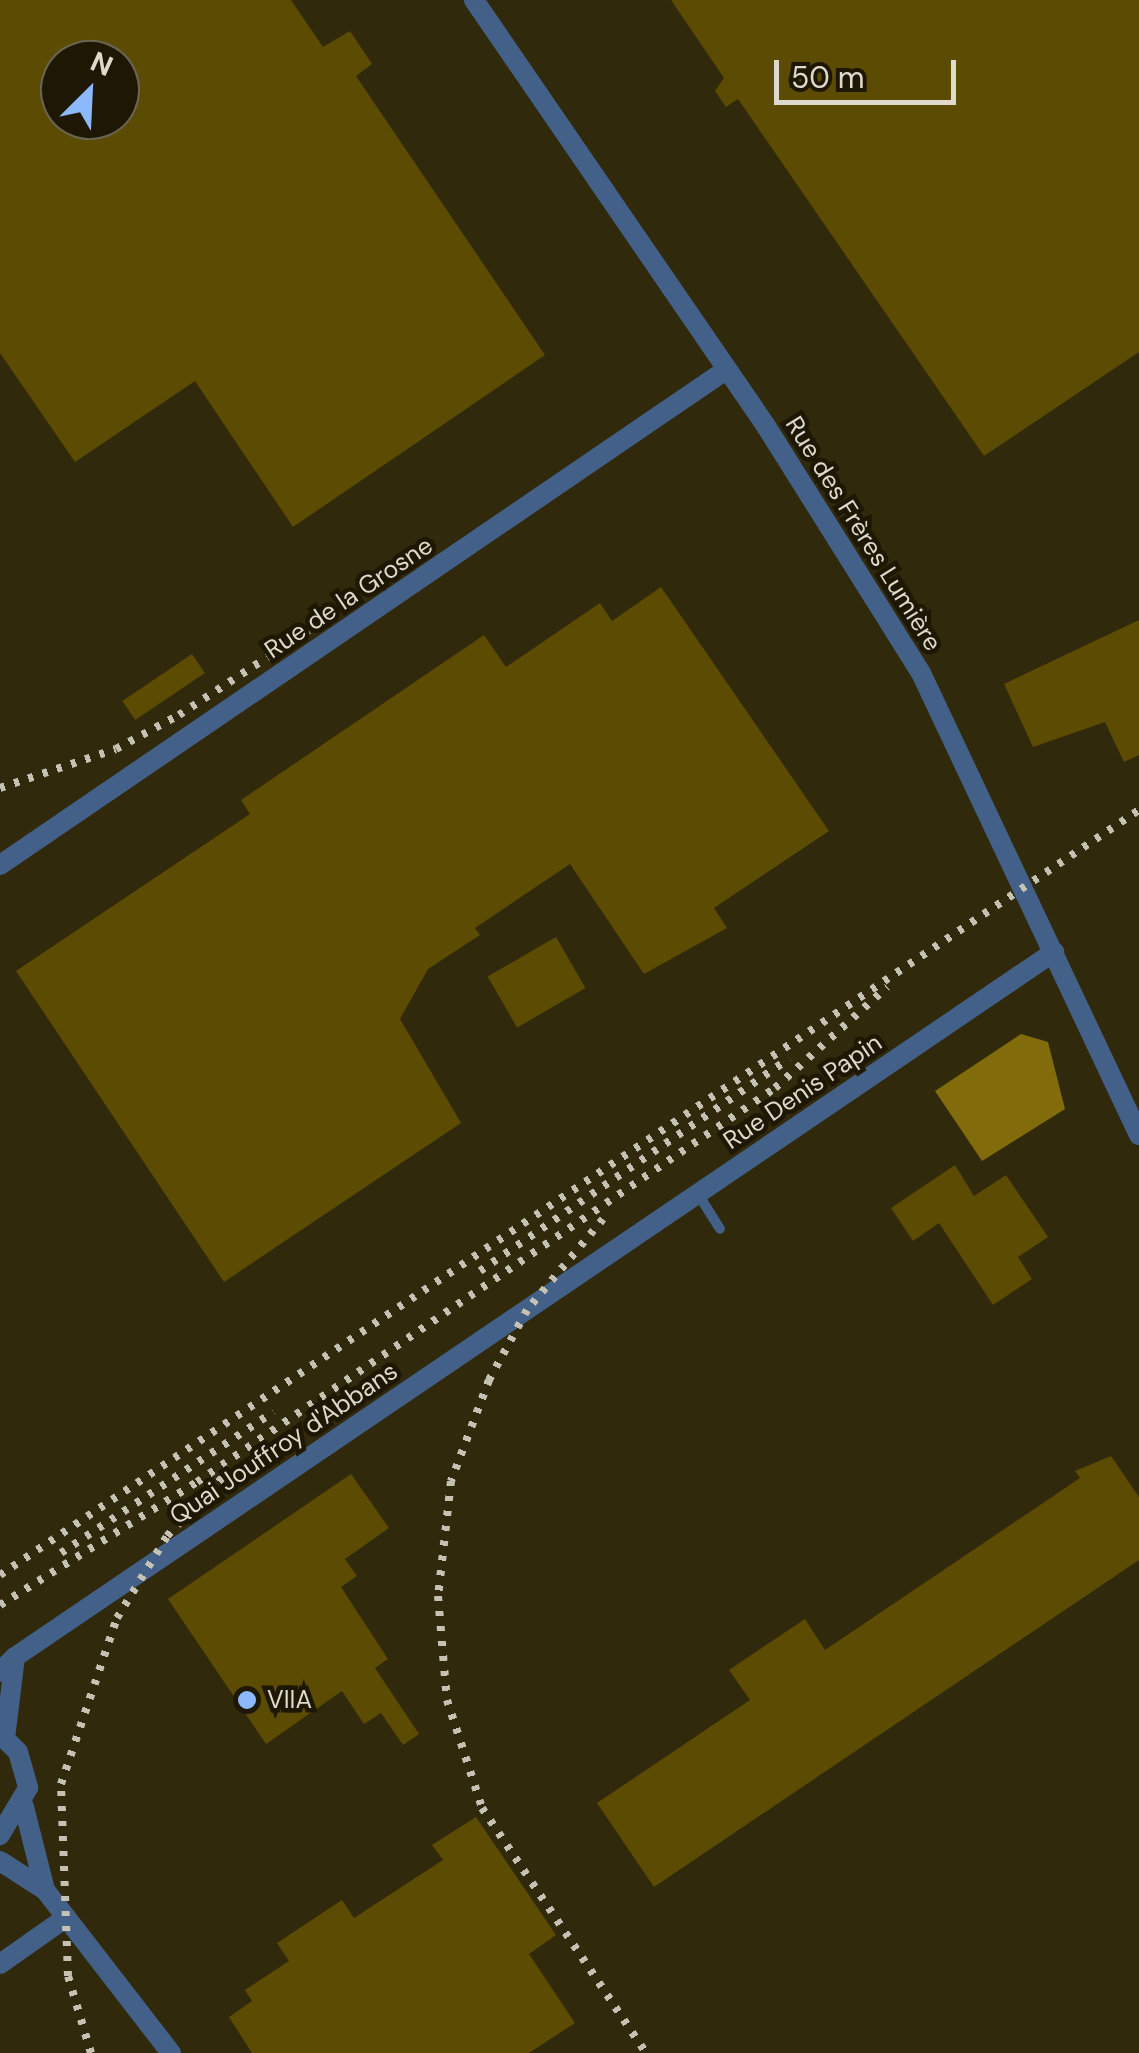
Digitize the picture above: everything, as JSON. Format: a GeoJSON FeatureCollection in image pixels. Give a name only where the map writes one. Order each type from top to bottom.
{"type":"FeatureCollection","features":[{"type":"Feature","properties":{"kind":"street","name":"Rue des Frères Lumière"},"geometry":{"type":"LineString","coordinates":[[474,0],[726,370],[921,673],[1139,1135]]}},
{"type":"Feature","properties":{"kind":"street","name":"Rue de la Grosne"},"geometry":{"type":"LineString","coordinates":[[0,865],[726,370]]}},
{"type":"Feature","properties":{"kind":"street","name":"Rue Denis Papin"},"geometry":{"type":"LineString","coordinates":[[582,1273],[1054,952]]}},
{"type":"Feature","properties":{"kind":"street","name":"Quai Jouffroy d'Abbans"},"geometry":{"type":"LineString","coordinates":[[3,1736],[8,1664],[582,1273]]}},
{"type":"Feature","properties":{"kind":"street"},"geometry":{"type":"LineString","coordinates":[[3,1736],[26,1769],[24,1807],[45,1890],[172,2053]]}},
{"type":"Feature","properties":{"kind":"street"},"geometry":{"type":"LineString","coordinates":[[0,1835],[24,1807]]}},
{"type":"Feature","properties":{"kind":"street"},"geometry":{"type":"LineString","coordinates":[[0,1860],[45,1890]]}},
{"type":"Feature","properties":{"kind":"street"},"geometry":{"type":"LineString","coordinates":[[0,1964],[64,1919]]}},
{"type":"Feature","properties":{"kind":"lane"},"geometry":{"type":"LineString","coordinates":[[698,1194],[720,1229]]}},
{"type":"Feature","properties":{"kind":"shaded area"},"geometry":{"type":"Polygon","coordinates":[[[0,0],[1139,0],[1139,2053],[0,2053],[0,0]]]}},
{"type":"Feature","properties":{"kind":"shaded area"},"geometry":{"type":"Polygon","coordinates":[[[1021,1034],[1048,1042],[1065,1109],[982,1161],[935,1091],[1021,1034]]]}},
{"type":"Feature","properties":{"kind":"building"},"geometry":{"type":"Polygon","coordinates":[[[0,0],[291,0],[323,47],[350,31],[372,64],[356,76],[545,355],[293,527],[195,381],[75,462],[0,353],[0,0]]]}},
{"type":"Feature","properties":{"kind":"building"},"geometry":{"type":"Polygon","coordinates":[[[671,0],[1139,0],[1139,352],[984,456],[738,99],[726,107],[715,91],[724,78],[671,0]]]}},
{"type":"Feature","properties":{"kind":"building"},"geometry":{"type":"Polygon","coordinates":[[[661,587],[829,831],[714,908],[727,928],[644,974],[570,864],[475,928],[480,935],[428,969],[400,1019],[461,1123],[224,1282],[16,971],[250,814],[241,800],[484,635],[506,667],[600,603],[612,621],[661,587]]]}},
{"type":"Feature","properties":{"kind":"building"},"geometry":{"type":"Polygon","coordinates":[[[1139,620],[1139,755],[1124,762],[1105,722],[1033,747],[1004,684],[1139,620]]]}},
{"type":"Feature","properties":{"kind":"building"},"geometry":{"type":"Polygon","coordinates":[[[192,654],[205,673],[135,720],[122,701],[192,654]]]}},
{"type":"Feature","properties":{"kind":"building"},"geometry":{"type":"Polygon","coordinates":[[[556,937],[586,988],[517,1028],[488,976],[556,937]]]}},
{"type":"Feature","properties":{"kind":"building"},"geometry":{"type":"Polygon","coordinates":[[[955,1165],[974,1196],[1006,1175],[1048,1237],[1018,1257],[1032,1279],[993,1305],[939,1223],[913,1241],[891,1208],[955,1165]]]}},
{"type":"Feature","properties":{"kind":"building"},"geometry":{"type":"Polygon","coordinates":[[[1111,1456],[1139,1497],[1139,1560],[654,1887],[597,1803],[750,1700],[729,1670],[805,1619],[825,1650],[1080,1478],[1075,1471],[1111,1456]]]}},
{"type":"Feature","properties":{"kind":"building"},"geometry":{"type":"Polygon","coordinates":[[[351,1474],[389,1528],[345,1559],[357,1576],[341,1587],[388,1659],[375,1668],[419,1734],[403,1745],[381,1713],[364,1724],[342,1691],[266,1744],[168,1599],[351,1474]]]}},
{"type":"Feature","properties":{"kind":"building"},"geometry":{"type":"Polygon","coordinates":[[[476,1817],[556,1935],[529,1954],[575,2023],[529,2053],[252,2053],[229,2017],[252,2001],[245,1990],[289,1961],[277,1943],[342,1900],[354,1918],[443,1860],[432,1845],[476,1817]]]}},
{"type":"Feature","properties":{"kind":"railway"},"geometry":{"type":"LineString","coordinates":[[0,788],[116,749],[179,715],[433,549]]}},
{"type":"Feature","properties":{"kind":"railway"},"geometry":{"type":"LineString","coordinates":[[0,1575],[1139,810]]}},
{"type":"Feature","properties":{"kind":"railway"},"geometry":{"type":"LineString","coordinates":[[0,1605],[197,1482],[775,1088],[887,987]]}},
{"type":"Feature","properties":{"kind":"railway"},"geometry":{"type":"LineString","coordinates":[[480,1271],[789,1059]]}},
{"type":"Feature","properties":{"kind":"railway"},"geometry":{"type":"LineString","coordinates":[[603,1219],[527,1310],[489,1380],[451,1481],[438,1596],[447,1700],[482,1808],[646,2053]]}},
{"type":"Feature","properties":{"kind":"railway"},"geometry":{"type":"LineString","coordinates":[[61,1553],[273,1412]]}},
{"type":"Feature","properties":{"kind":"railway"},"geometry":{"type":"LineString","coordinates":[[91,2053],[68,1976],[61,1784],[117,1618],[167,1536],[224,1476]]}},
{"type":"Feature","properties":{"kind":"place","name":"VIIA"},"geometry":{"type":"Point","coordinates":[247,1700]}}]}
